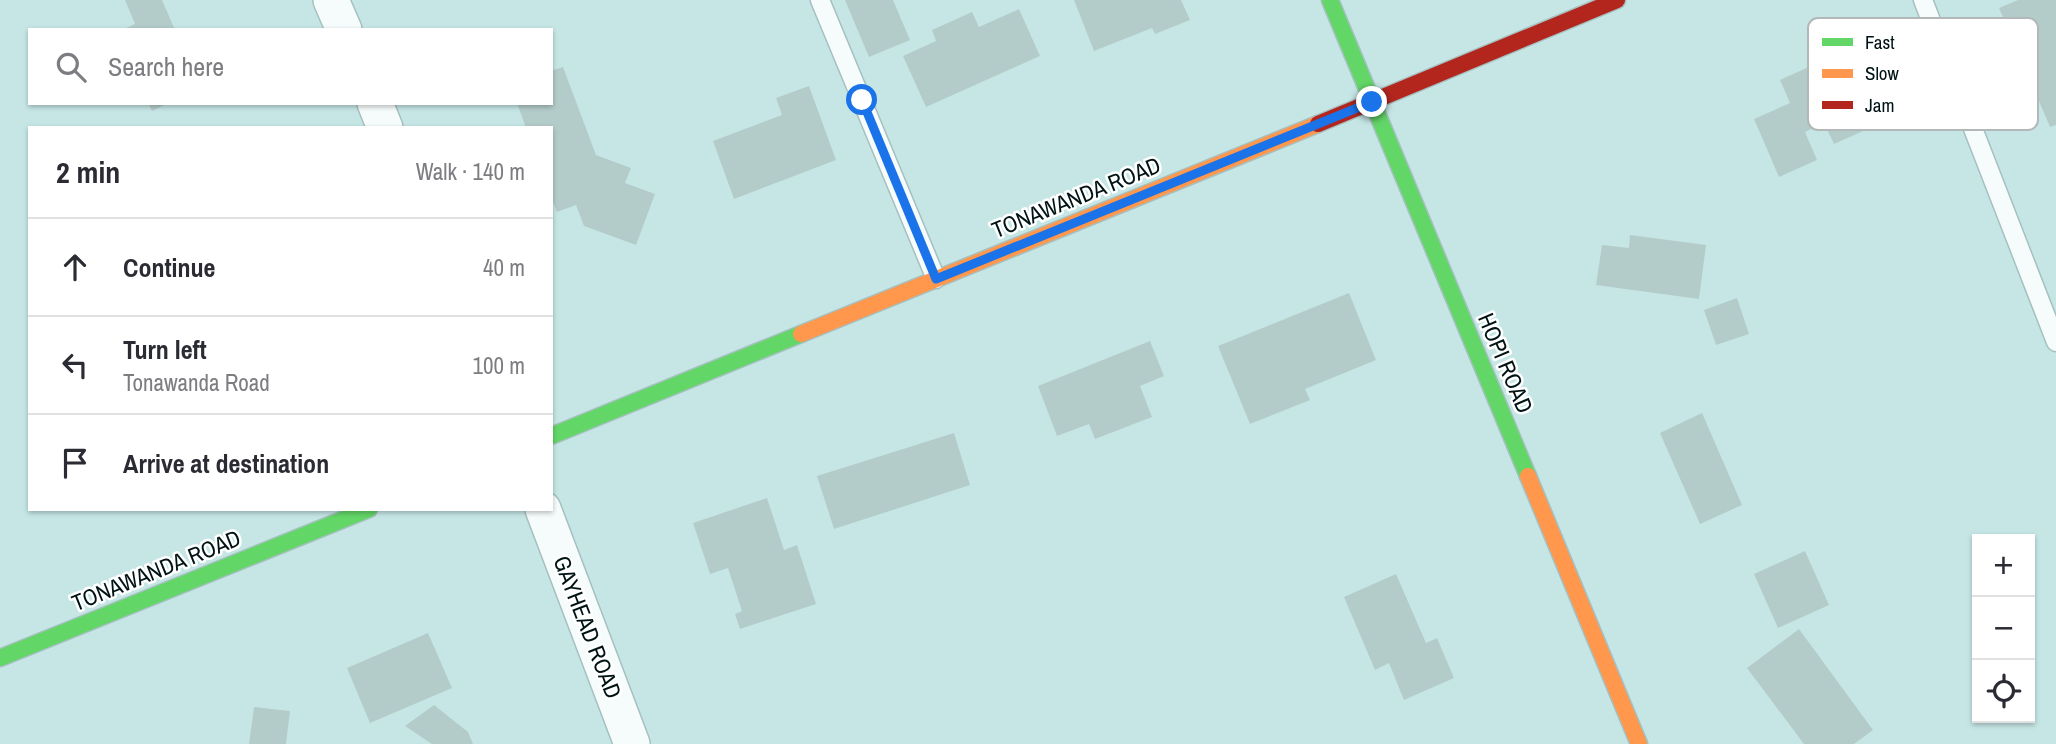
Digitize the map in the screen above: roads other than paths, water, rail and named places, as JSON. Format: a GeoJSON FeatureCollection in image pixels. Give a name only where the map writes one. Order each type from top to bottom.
{"type":"FeatureCollection","features":[{"type":"Feature","properties":{"kind":"street"},"geometry":{"type":"LineString","coordinates":[[331,0],[343,28]]}},
{"type":"Feature","properties":{"kind":"street","name":"HOPI ROAD"},"geometry":{"type":"LineString","coordinates":[[1330,0],[1639,744]]}},
{"type":"Feature","properties":{"kind":"street","name":"TONAWANDA ROAD"},"geometry":{"type":"LineString","coordinates":[[553,435],[1617,0]]}},
{"type":"Feature","properties":{"kind":"street"},"geometry":{"type":"LineString","coordinates":[[376,105],[384,126]]}},
{"type":"Feature","properties":{"kind":"street","name":"TONAWANDA ROAD"},"geometry":{"type":"LineString","coordinates":[[0,658],[364,511]]}},
{"type":"Feature","properties":{"kind":"street","name":"GAYHEAD ROAD"},"geometry":{"type":"LineString","coordinates":[[544,511],[632,744]]}},
{"type":"Feature","properties":{"kind":"lane"},"geometry":{"type":"LineString","coordinates":[[820,0],[936,279]]}},
{"type":"Feature","properties":{"kind":"lane"},"geometry":{"type":"LineString","coordinates":[[1923,0],[1930,18]]}},
{"type":"Feature","properties":{"kind":"lane"},"geometry":{"type":"LineString","coordinates":[[1974,130],[2056,342]]}}]}
